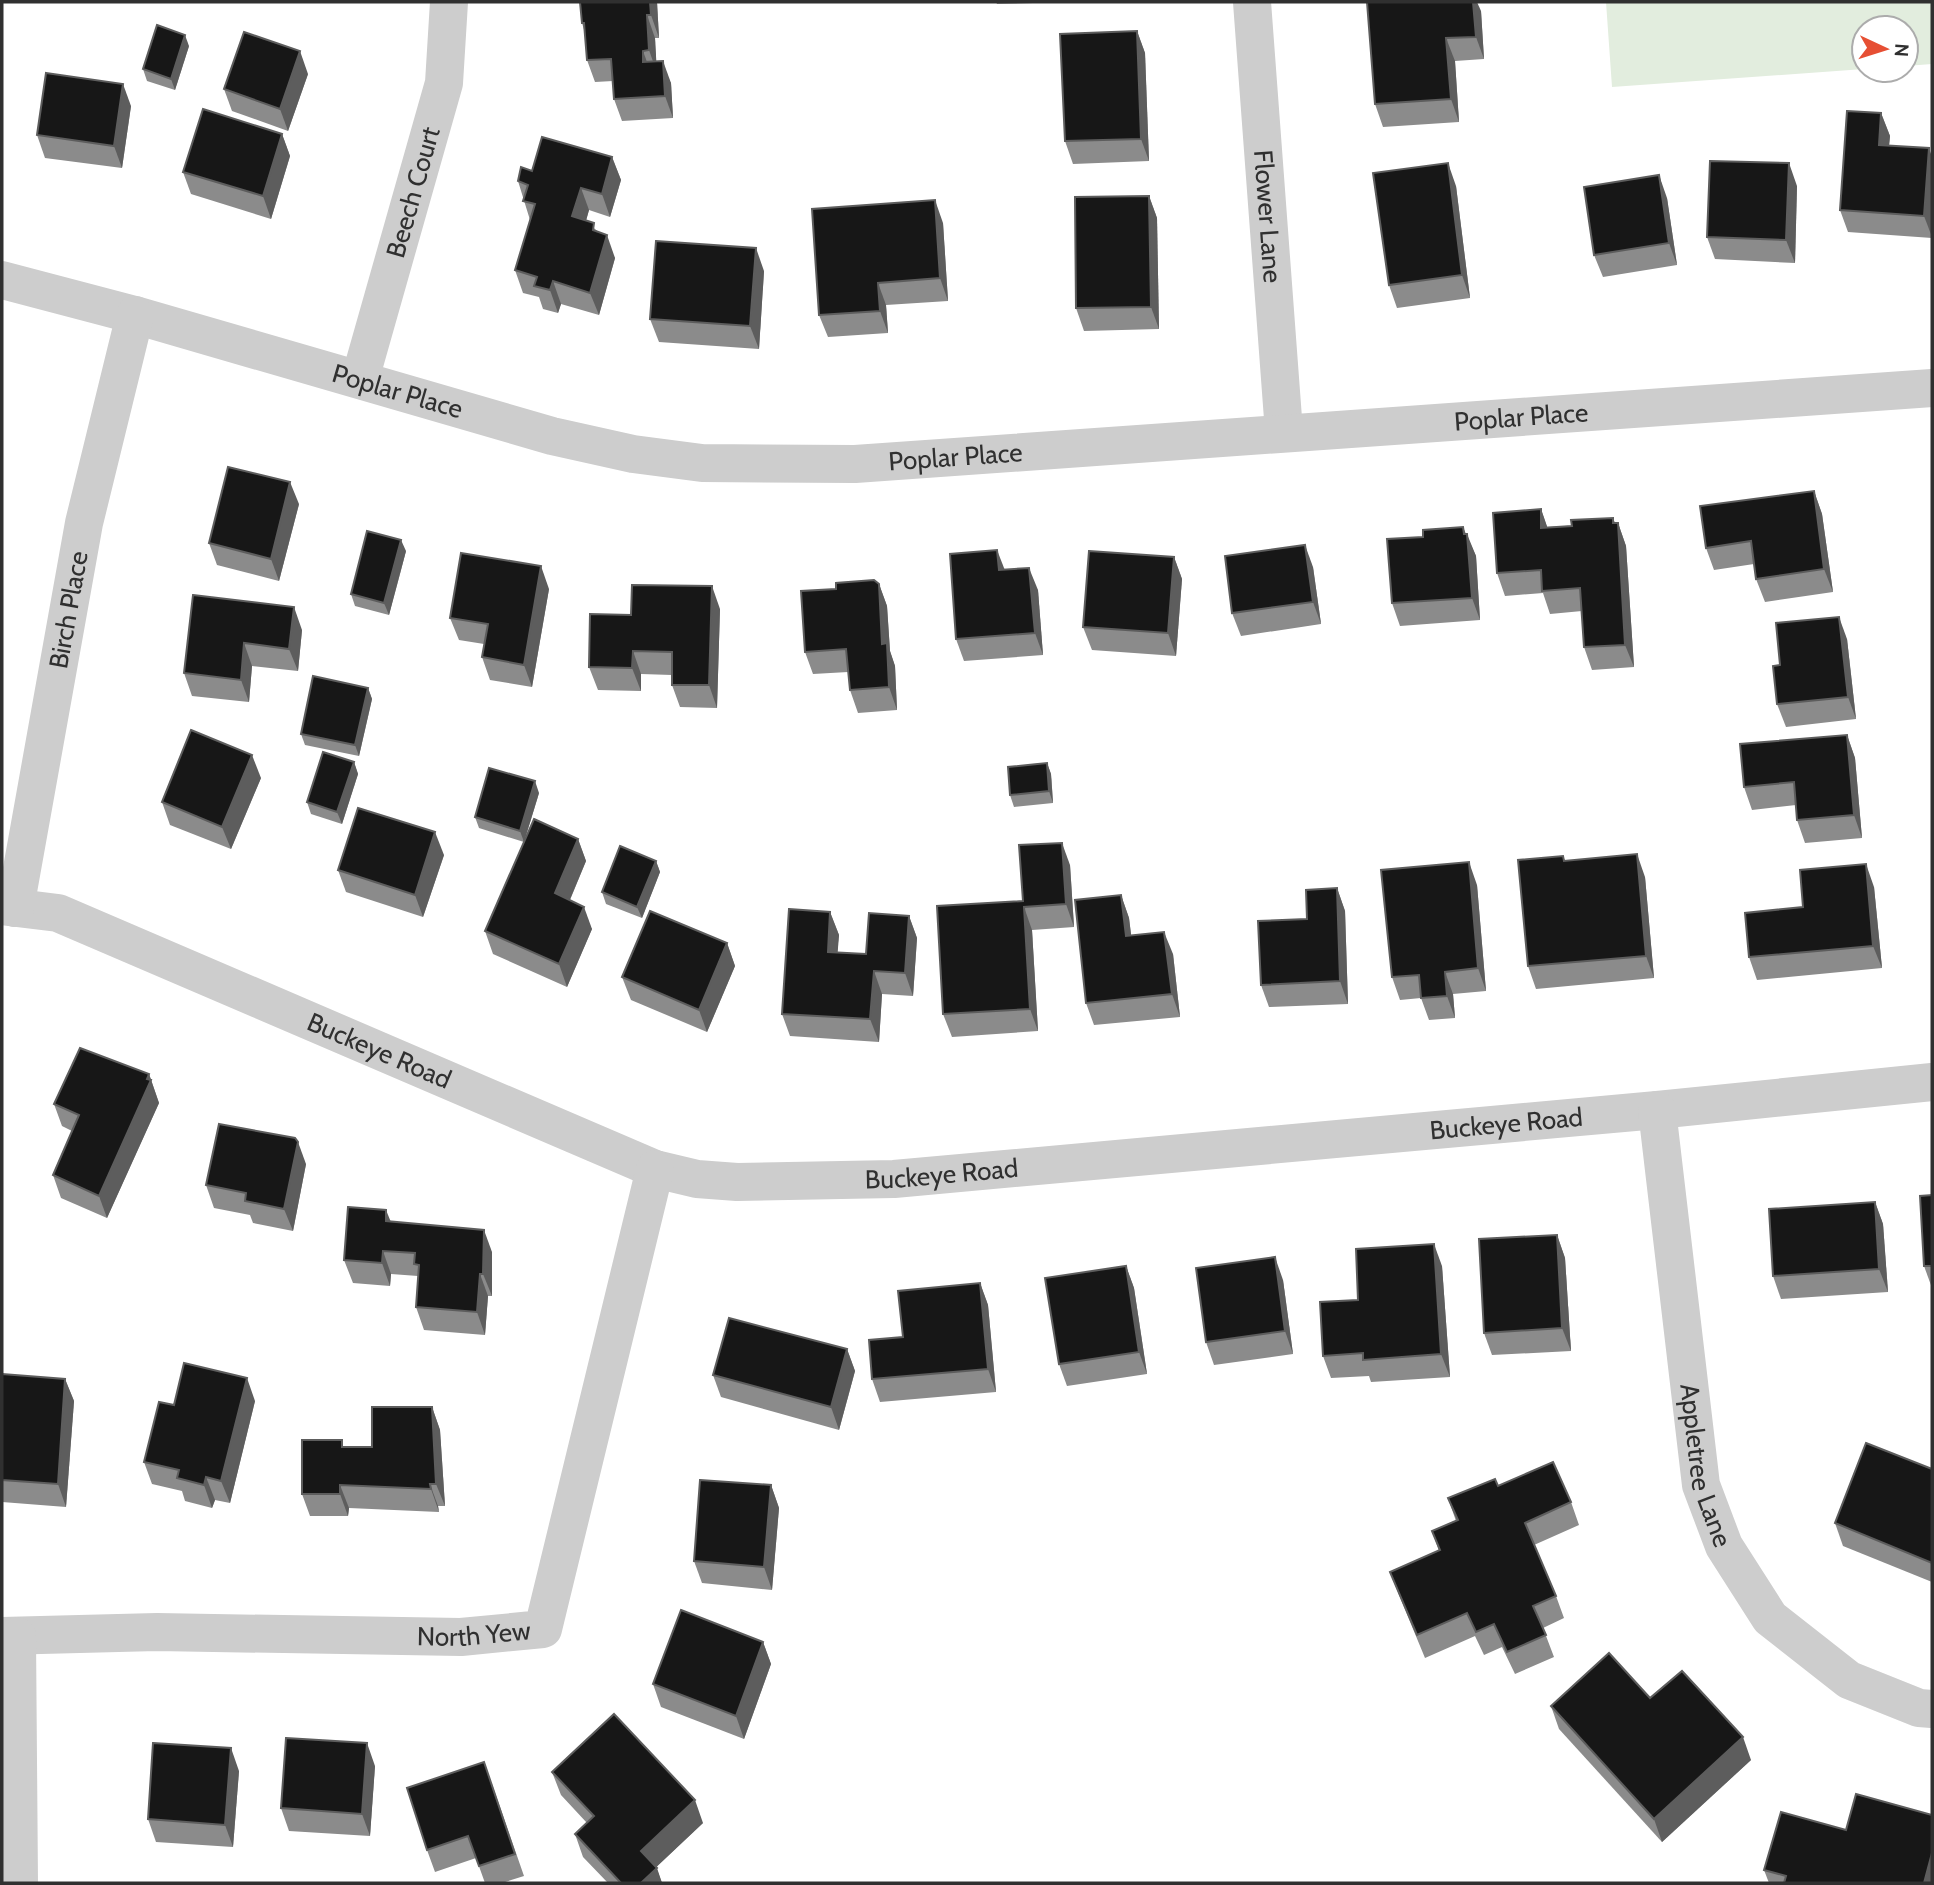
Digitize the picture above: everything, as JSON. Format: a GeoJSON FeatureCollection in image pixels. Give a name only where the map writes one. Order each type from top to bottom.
{"type":"FeatureCollection","features":[{"type":"Feature","properties":{"kind":"street","name":"Beech Court"},"geometry":{"type":"LineString","coordinates":[[360,379],[444,83],[449,2]]}},
{"type":"Feature","properties":{"kind":"street","name":"Flower Lane"},"geometry":{"type":"LineString","coordinates":[[1252,2],[1284,432]]}},
{"type":"Feature","properties":{"kind":"street","name":"Poplar Place"},"geometry":{"type":"LineString","coordinates":[[2,280],[135,315],[552,436],[633,454],[702,463],[855,464],[1932,388]]}},
{"type":"Feature","properties":{"kind":"street","name":"Birch Place"},"geometry":{"type":"LineString","coordinates":[[8,907],[84,523],[135,315]]}},
{"type":"Feature","properties":{"kind":"street","name":"Buckeye Road"},"geometry":{"type":"LineString","coordinates":[[8,907],[58,913],[655,1169],[697,1179],[737,1182],[894,1179],[1657,1110],[1932,1082]]}},
{"type":"Feature","properties":{"kind":"street","name":"Appletree Lane"},"geometry":{"type":"LineString","coordinates":[[1657,1110],[1701,1485],[1724,1546],[1770,1618],[1849,1681],[1919,1708],[1932,1709]]}},
{"type":"Feature","properties":{"kind":"street","name":"North Yew"},"geometry":{"type":"LineString","coordinates":[[9,1636],[157,1632],[461,1637],[543,1629],[655,1169]]}},
{"type":"Feature","properties":{"kind":"street"},"geometry":{"type":"LineString","coordinates":[[9,1636],[19,1883]]}},
{"type":"Feature","properties":{"kind":"green space"},"geometry":{"type":"Polygon","coordinates":[[[1606,2],[1932,2],[1932,64],[1920,65],[1920,14],[1850,14],[1850,70],[1612,87],[1606,2]]]}},
{"type":"Feature","properties":{"kind":"building"},"geometry":{"type":"Polygon","coordinates":[[[580,2],[650,2],[651,15],[647,15],[649,50],[643,51],[643,62],[663,61],[665,96],[614,99],[611,59],[587,60],[580,2]]]}},
{"type":"Feature","properties":{"kind":"building"},"geometry":{"type":"Polygon","coordinates":[[[1367,2],[1473,2],[1476,37],[1446,38],[1451,99],[1375,104],[1367,2]]]}},
{"type":"Feature","properties":{"kind":"building"},"geometry":{"type":"Polygon","coordinates":[[[157,25],[185,35],[171,79],[143,69],[157,25]]]}},
{"type":"Feature","properties":{"kind":"building"},"geometry":{"type":"Polygon","coordinates":[[[1137,31],[1141,139],[1065,141],[1060,34],[1137,31]]]}},
{"type":"Feature","properties":{"kind":"building"},"geometry":{"type":"Polygon","coordinates":[[[244,32],[300,51],[280,109],[224,89],[244,32]]]}},
{"type":"Feature","properties":{"kind":"building"},"geometry":{"type":"Polygon","coordinates":[[[46,73],[123,84],[114,146],[37,135],[46,73]]]}},
{"type":"Feature","properties":{"kind":"building"},"geometry":{"type":"Polygon","coordinates":[[[203,109],[282,134],[263,196],[183,172],[203,109]]]}},
{"type":"Feature","properties":{"kind":"building"},"geometry":{"type":"Polygon","coordinates":[[[1847,111],[1881,113],[1879,145],[1929,148],[1924,216],[1840,210],[1847,111]]]}},
{"type":"Feature","properties":{"kind":"building"},"geometry":{"type":"Polygon","coordinates":[[[542,137],[612,157],[602,194],[581,188],[572,216],[594,223],[593,230],[607,235],[590,293],[553,281],[550,290],[534,286],[537,277],[515,270],[535,204],[523,201],[528,185],[518,181],[521,167],[532,171],[542,137]]]}},
{"type":"Feature","properties":{"kind":"building"},"geometry":{"type":"Polygon","coordinates":[[[1710,161],[1789,163],[1786,240],[1707,237],[1710,161]]]}},
{"type":"Feature","properties":{"kind":"building"},"geometry":{"type":"Polygon","coordinates":[[[1448,163],[1462,275],[1389,285],[1373,173],[1448,163]]]}},
{"type":"Feature","properties":{"kind":"building"},"geometry":{"type":"Polygon","coordinates":[[[1659,175],[1669,243],[1594,255],[1584,187],[1659,175]]]}},
{"type":"Feature","properties":{"kind":"building"},"geometry":{"type":"Polygon","coordinates":[[[1149,196],[1151,307],[1076,308],[1075,197],[1149,196]]]}},
{"type":"Feature","properties":{"kind":"building"},"geometry":{"type":"Polygon","coordinates":[[[935,200],[940,278],[878,283],[880,311],[819,315],[812,209],[935,200]]]}},
{"type":"Feature","properties":{"kind":"building"},"geometry":{"type":"Polygon","coordinates":[[[656,241],[756,248],[750,326],[650,319],[656,241]]]}},
{"type":"Feature","properties":{"kind":"building"},"geometry":{"type":"Polygon","coordinates":[[[228,467],[290,482],[271,559],[209,543],[228,467]]]}},
{"type":"Feature","properties":{"kind":"building"},"geometry":{"type":"Polygon","coordinates":[[[1814,491],[1824,569],[1756,579],[1751,541],[1706,548],[1700,506],[1814,491]]]}},
{"type":"Feature","properties":{"kind":"building"},"geometry":{"type":"Polygon","coordinates":[[[1541,509],[1541,528],[1572,526],[1571,520],[1613,518],[1613,523],[1618,523],[1625,645],[1584,647],[1580,588],[1542,591],[1541,570],[1497,573],[1493,513],[1541,509]]]}},
{"type":"Feature","properties":{"kind":"building"},"geometry":{"type":"Polygon","coordinates":[[[1463,527],[1464,534],[1467,534],[1472,598],[1392,603],[1387,539],[1423,537],[1423,530],[1463,527]]]}},
{"type":"Feature","properties":{"kind":"building"},"geometry":{"type":"Polygon","coordinates":[[[367,531],[401,540],[384,603],[351,594],[367,531]]]}},
{"type":"Feature","properties":{"kind":"building"},"geometry":{"type":"Polygon","coordinates":[[[1305,545],[1313,602],[1232,613],[1225,556],[1305,545]]]}},
{"type":"Feature","properties":{"kind":"building"},"geometry":{"type":"Polygon","coordinates":[[[997,550],[999,570],[1029,568],[1035,633],[956,639],[950,554],[997,550]]]}},
{"type":"Feature","properties":{"kind":"building"},"geometry":{"type":"Polygon","coordinates":[[[1089,551],[1174,557],[1168,633],[1083,627],[1089,551]]]}},
{"type":"Feature","properties":{"kind":"building"},"geometry":{"type":"Polygon","coordinates":[[[461,553],[541,566],[524,665],[482,657],[488,624],[450,618],[461,553]]]}},
{"type":"Feature","properties":{"kind":"building"},"geometry":{"type":"Polygon","coordinates":[[[874,580],[879,584],[882,644],[887,643],[889,687],[850,690],[846,649],[805,652],[801,591],[836,589],[836,583],[874,580]]]}},
{"type":"Feature","properties":{"kind":"building"},"geometry":{"type":"Polygon","coordinates":[[[632,585],[712,586],[709,685],[672,685],[672,652],[633,651],[632,668],[589,667],[590,614],[631,615],[632,585]]]}},
{"type":"Feature","properties":{"kind":"building"},"geometry":{"type":"Polygon","coordinates":[[[193,595],[294,607],[289,649],[244,643],[241,680],[184,673],[193,595]]]}},
{"type":"Feature","properties":{"kind":"building"},"geometry":{"type":"Polygon","coordinates":[[[1839,617],[1848,697],[1777,704],[1773,666],[1780,665],[1776,623],[1839,617]]]}},
{"type":"Feature","properties":{"kind":"building"},"geometry":{"type":"Polygon","coordinates":[[[313,676],[368,688],[355,745],[301,734],[313,676]]]}},
{"type":"Feature","properties":{"kind":"building"},"geometry":{"type":"Polygon","coordinates":[[[191,730],[252,755],[222,827],[162,802],[191,730]]]}},
{"type":"Feature","properties":{"kind":"building"},"geometry":{"type":"Polygon","coordinates":[[[1847,735],[1854,815],[1797,820],[1794,782],[1744,787],[1740,744],[1847,735]]]}},
{"type":"Feature","properties":{"kind":"building"},"geometry":{"type":"Polygon","coordinates":[[[323,752],[354,762],[337,812],[307,802],[323,752]]]}},
{"type":"Feature","properties":{"kind":"building"},"geometry":{"type":"Polygon","coordinates":[[[1047,763],[1049,791],[1010,795],[1008,767],[1047,763]]]}},
{"type":"Feature","properties":{"kind":"building"},"geometry":{"type":"Polygon","coordinates":[[[489,768],[535,781],[520,831],[475,817],[489,768]]]}},
{"type":"Feature","properties":{"kind":"building"},"geometry":{"type":"Polygon","coordinates":[[[358,808],[435,832],[415,895],[338,870],[358,808]]]}},
{"type":"Feature","properties":{"kind":"building"},"geometry":{"type":"Polygon","coordinates":[[[534,819],[578,839],[555,893],[584,907],[559,964],[485,931],[534,819]]]}},
{"type":"Feature","properties":{"kind":"building"},"geometry":{"type":"Polygon","coordinates":[[[1062,843],[1066,904],[1024,907],[1030,1009],[943,1014],[937,906],[1023,901],[1019,845],[1062,843]]]}},
{"type":"Feature","properties":{"kind":"building"},"geometry":{"type":"Polygon","coordinates":[[[620,846],[656,861],[637,907],[602,892],[620,846]]]}},
{"type":"Feature","properties":{"kind":"building"},"geometry":{"type":"Polygon","coordinates":[[[1637,854],[1646,956],[1528,966],[1518,860],[1563,856],[1564,861],[1637,854]]]}},
{"type":"Feature","properties":{"kind":"building"},"geometry":{"type":"Polygon","coordinates":[[[1469,862],[1478,968],[1445,972],[1447,996],[1421,998],[1419,975],[1392,977],[1381,870],[1469,862]]]}},
{"type":"Feature","properties":{"kind":"building"},"geometry":{"type":"Polygon","coordinates":[[[1866,864],[1873,946],[1749,957],[1745,913],[1803,907],[1800,870],[1866,864]]]}},
{"type":"Feature","properties":{"kind":"building"},"geometry":{"type":"Polygon","coordinates":[[[1337,888],[1340,981],[1261,985],[1258,921],[1307,919],[1306,890],[1337,888]]]}},
{"type":"Feature","properties":{"kind":"building"},"geometry":{"type":"Polygon","coordinates":[[[1121,895],[1126,936],[1164,932],[1172,994],[1086,1003],[1075,900],[1121,895]]]}},
{"type":"Feature","properties":{"kind":"building"},"geometry":{"type":"Polygon","coordinates":[[[789,909],[830,912],[828,952],[866,954],[869,913],[909,916],[905,973],[874,971],[870,1019],[782,1014],[789,909]]]}},
{"type":"Feature","properties":{"kind":"building"},"geometry":{"type":"Polygon","coordinates":[[[650,911],[727,943],[699,1010],[622,977],[650,911]]]}},
{"type":"Feature","properties":{"kind":"building"},"geometry":{"type":"Polygon","coordinates":[[[80,1048],[149,1074],[147,1079],[151,1080],[99,1196],[53,1175],[79,1115],[54,1104],[80,1048]]]}},
{"type":"Feature","properties":{"kind":"building"},"geometry":{"type":"Polygon","coordinates":[[[219,1124],[295,1138],[298,1142],[284,1209],[245,1201],[246,1193],[206,1185],[219,1124]]]}},
{"type":"Feature","properties":{"kind":"building"},"geometry":{"type":"Polygon","coordinates":[[[1932,1195],[1932,1266],[1924,1266],[1920,1196],[1932,1195]]]}},
{"type":"Feature","properties":{"kind":"building"},"geometry":{"type":"Polygon","coordinates":[[[1875,1202],[1879,1269],[1773,1276],[1769,1209],[1875,1202]]]}},
{"type":"Feature","properties":{"kind":"building"},"geometry":{"type":"Polygon","coordinates":[[[348,1207],[386,1210],[386,1221],[484,1230],[483,1274],[480,1274],[477,1312],[416,1307],[419,1265],[414,1264],[415,1253],[383,1251],[382,1263],[344,1260],[348,1207]]]}},
{"type":"Feature","properties":{"kind":"building"},"geometry":{"type":"Polygon","coordinates":[[[1557,1235],[1562,1328],[1484,1333],[1479,1239],[1557,1235]]]}},
{"type":"Feature","properties":{"kind":"building"},"geometry":{"type":"Polygon","coordinates":[[[1434,1244],[1441,1354],[1363,1360],[1363,1353],[1323,1356],[1320,1302],[1358,1300],[1356,1249],[1434,1244]]]}},
{"type":"Feature","properties":{"kind":"building"},"geometry":{"type":"Polygon","coordinates":[[[1275,1257],[1285,1331],[1206,1342],[1196,1268],[1275,1257]]]}},
{"type":"Feature","properties":{"kind":"building"},"geometry":{"type":"Polygon","coordinates":[[[1126,1266],[1139,1352],[1059,1364],[1045,1278],[1126,1266]]]}},
{"type":"Feature","properties":{"kind":"building"},"geometry":{"type":"Polygon","coordinates":[[[980,1283],[988,1369],[872,1379],[869,1340],[903,1337],[898,1291],[980,1283]]]}},
{"type":"Feature","properties":{"kind":"building"},"geometry":{"type":"Polygon","coordinates":[[[729,1318],[847,1349],[831,1407],[713,1375],[729,1318]]]}},
{"type":"Feature","properties":{"kind":"building"},"geometry":{"type":"Polygon","coordinates":[[[184,1363],[247,1378],[221,1481],[206,1477],[204,1485],[177,1478],[179,1470],[144,1462],[159,1402],[174,1405],[184,1363]]]}},
{"type":"Feature","properties":{"kind":"building"},"geometry":{"type":"Polygon","coordinates":[[[2,1374],[65,1379],[58,1484],[2,1480],[2,1374]]]}},
{"type":"Feature","properties":{"kind":"building"},"geometry":{"type":"Polygon","coordinates":[[[372,1407],[432,1407],[436,1484],[430,1484],[431,1489],[340,1485],[340,1494],[302,1494],[302,1440],[342,1440],[342,1447],[372,1447],[372,1407]]]}},
{"type":"Feature","properties":{"kind":"building"},"geometry":{"type":"Polygon","coordinates":[[[1866,1443],[1932,1469],[1932,1563],[1835,1523],[1866,1443]]]}},
{"type":"Feature","properties":{"kind":"building"},"geometry":{"type":"Polygon","coordinates":[[[1553,1462],[1571,1502],[1525,1523],[1556,1596],[1533,1606],[1546,1635],[1507,1652],[1494,1624],[1476,1632],[1467,1613],[1417,1635],[1390,1572],[1440,1550],[1432,1531],[1458,1520],[1448,1498],[1495,1479],[1498,1486],[1553,1462]]]}},
{"type":"Feature","properties":{"kind":"building"},"geometry":{"type":"Polygon","coordinates":[[[700,1480],[771,1485],[764,1567],[694,1561],[700,1480]]]}},
{"type":"Feature","properties":{"kind":"building"},"geometry":{"type":"Polygon","coordinates":[[[681,1610],[763,1642],[736,1716],[653,1684],[681,1610]]]}},
{"type":"Feature","properties":{"kind":"building"},"geometry":{"type":"Polygon","coordinates":[[[1609,1653],[1650,1698],[1682,1671],[1743,1737],[1654,1819],[1551,1706],[1609,1653]]]}},
{"type":"Feature","properties":{"kind":"building"},"geometry":{"type":"Polygon","coordinates":[[[614,1714],[695,1800],[641,1851],[657,1868],[641,1883],[621,1883],[575,1834],[594,1816],[552,1772],[614,1714]]]}},
{"type":"Feature","properties":{"kind":"building"},"geometry":{"type":"Polygon","coordinates":[[[286,1738],[367,1743],[362,1814],[281,1808],[286,1738]]]}},
{"type":"Feature","properties":{"kind":"building"},"geometry":{"type":"Polygon","coordinates":[[[153,1743],[231,1748],[225,1825],[148,1819],[153,1743]]]}},
{"type":"Feature","properties":{"kind":"building"},"geometry":{"type":"Polygon","coordinates":[[[484,1762],[515,1854],[479,1866],[468,1836],[427,1850],[407,1788],[484,1762]]]}},
{"type":"Feature","properties":{"kind":"building"},"geometry":{"type":"Polygon","coordinates":[[[1856,1794],[1932,1815],[1932,1853],[1924,1883],[1784,1883],[1786,1876],[1764,1870],[1781,1812],[1846,1830],[1856,1794]]]}}]}
